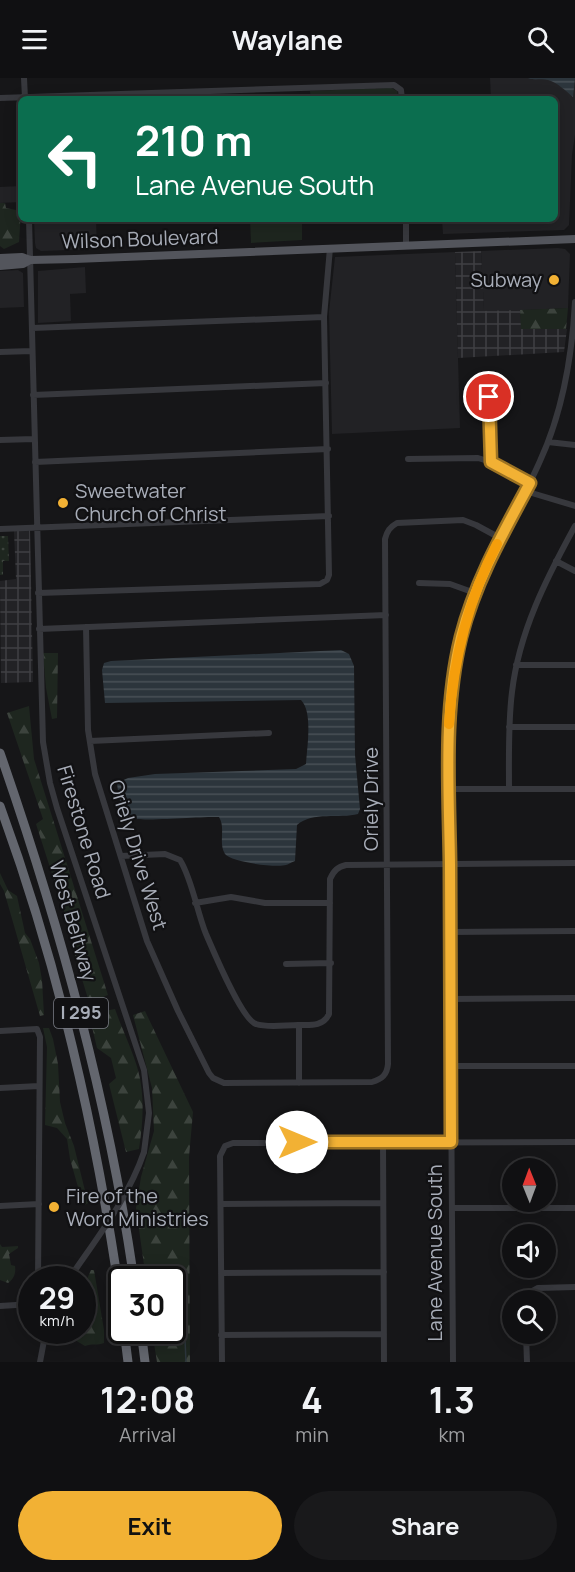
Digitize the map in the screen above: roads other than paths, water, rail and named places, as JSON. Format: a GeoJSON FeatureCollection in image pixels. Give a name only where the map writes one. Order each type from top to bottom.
{"type":"FeatureCollection","features":[{"type":"Feature","properties":{"kind":"highway","name":"West Beltway"},"geometry":{"type":"LineString","coordinates":[[0,753],[40,872],[82,1019],[109,1136],[132,1266]]}},
{"type":"Feature","properties":{"kind":"highway","name":"West Beltway"},"geometry":{"type":"LineString","coordinates":[[0,806],[47,954],[81,1083],[115,1266]]}},
{"type":"Feature","properties":{"kind":"highway"},"geometry":{"type":"LineString","coordinates":[[126,1344],[128,1362]]}},
{"type":"Feature","properties":{"kind":"highway"},"geometry":{"type":"LineString","coordinates":[[142,1344],[144,1362]]}},
{"type":"Feature","properties":{"kind":"main road","name":"Wilson Boulevard"},"geometry":{"type":"LineString","coordinates":[[0,258],[22,257],[30,260],[575,239]]}},
{"type":"Feature","properties":{"kind":"main road","name":"Wilson Boulevard"},"geometry":{"type":"LineString","coordinates":[[0,266],[22,264],[30,260]]}},
{"type":"Feature","properties":{"kind":"street"},"geometry":{"type":"LineString","coordinates":[[24,78],[25,96]]}},
{"type":"Feature","properties":{"kind":"street"},"geometry":{"type":"LineString","coordinates":[[350,78],[350,87]]}},
{"type":"Feature","properties":{"kind":"street"},"geometry":{"type":"LineString","coordinates":[[84,96],[394,85],[399,87],[402,96]]}},
{"type":"Feature","properties":{"kind":"street"},"geometry":{"type":"LineString","coordinates":[[0,98],[18,98]]}},
{"type":"Feature","properties":{"kind":"street","name":"Firestone Road"},"geometry":{"type":"LineString","coordinates":[[29,222],[39,629],[46,766],[57,808],[144,1070],[149,1113],[144,1152],[139,1168],[126,1193],[77,1266]]}},
{"type":"Feature","properties":{"kind":"street"},"geometry":{"type":"LineString","coordinates":[[406,222],[406,245]]}},
{"type":"Feature","properties":{"kind":"street"},"geometry":{"type":"LineString","coordinates":[[38,593],[320,584],[327,580],[329,575],[329,516],[324,317],[330,249]]}},
{"type":"Feature","properties":{"kind":"street","name":"Lane Avenue South"},"geometry":{"type":"LineString","coordinates":[[453,1362],[449,726],[453,680],[461,637],[475,593],[500,538],[530,483],[556,422],[573,340],[575,302]]}},
{"type":"Feature","properties":{"kind":"street"},"geometry":{"type":"LineString","coordinates":[[32,328],[324,317]]}},
{"type":"Feature","properties":{"kind":"street"},"geometry":{"type":"LineString","coordinates":[[0,352],[32,351]]}},
{"type":"Feature","properties":{"kind":"street"},"geometry":{"type":"LineString","coordinates":[[33,395],[326,383]]}},
{"type":"Feature","properties":{"kind":"street"},"geometry":{"type":"LineString","coordinates":[[565,384],[574,383]]}},
{"type":"Feature","properties":{"kind":"street"},"geometry":{"type":"LineString","coordinates":[[491,462],[489,397],[492,388]]}},
{"type":"Feature","properties":{"kind":"street"},"geometry":{"type":"LineString","coordinates":[[0,440],[34,438]]}},
{"type":"Feature","properties":{"kind":"street"},"geometry":{"type":"LineString","coordinates":[[548,442],[575,445]]}},
{"type":"Feature","properties":{"kind":"street"},"geometry":{"type":"LineString","coordinates":[[35,462],[328,449]]}},
{"type":"Feature","properties":{"kind":"street"},"geometry":{"type":"LineString","coordinates":[[408,459],[472,457],[491,462],[530,483]]}},
{"type":"Feature","properties":{"kind":"street"},"geometry":{"type":"LineString","coordinates":[[525,491],[575,506]]}},
{"type":"Feature","properties":{"kind":"street"},"geometry":{"type":"LineString","coordinates":[[0,529],[329,516]]}},
{"type":"Feature","properties":{"kind":"street","name":"Oriely Drive"},"geometry":{"type":"LineString","coordinates":[[299,1083],[372,1082],[380,1080],[385,1075],[388,1064],[385,539],[387,532],[393,525],[403,522],[463,520],[500,538]]}},
{"type":"Feature","properties":{"kind":"street"},"geometry":{"type":"LineString","coordinates":[[509,789],[509,727],[516,665],[532,612],[575,526]]}},
{"type":"Feature","properties":{"kind":"street"},"geometry":{"type":"LineString","coordinates":[[556,561],[575,571]]}},
{"type":"Feature","properties":{"kind":"street"},"geometry":{"type":"LineString","coordinates":[[419,583],[450,584],[475,593]]}},
{"type":"Feature","properties":{"kind":"street"},"geometry":{"type":"LineString","coordinates":[[39,629],[386,615]]}},
{"type":"Feature","properties":{"kind":"street","name":"Oriely Drive West"},"geometry":{"type":"LineString","coordinates":[[86,627],[90,741],[95,774],[155,962],[213,1078],[224,1083],[299,1083]]}},
{"type":"Feature","properties":{"kind":"street"},"geometry":{"type":"LineString","coordinates":[[516,665],[575,665]]}},
{"type":"Feature","properties":{"kind":"street"},"geometry":{"type":"LineString","coordinates":[[509,727],[575,727]]}},
{"type":"Feature","properties":{"kind":"street"},"geometry":{"type":"LineString","coordinates":[[90,741],[268,733]]}},
{"type":"Feature","properties":{"kind":"street"},"geometry":{"type":"LineString","coordinates":[[449,789],[575,789]]}},
{"type":"Feature","properties":{"kind":"street"},"geometry":{"type":"LineString","coordinates":[[122,856],[165,854],[176,857],[183,865],[205,932],[231,989],[247,1017],[251,1022],[260,1026],[317,1025],[327,1019],[331,963],[330,879],[339,867],[346,864],[575,863]]}},
{"type":"Feature","properties":{"kind":"street"},"geometry":{"type":"LineString","coordinates":[[195,903],[231,897],[265,903],[330,903]]}},
{"type":"Feature","properties":{"kind":"street"},"geometry":{"type":"LineString","coordinates":[[450,932],[575,931]]}},
{"type":"Feature","properties":{"kind":"street"},"geometry":{"type":"LineString","coordinates":[[286,964],[331,963]]}},
{"type":"Feature","properties":{"kind":"street"},"geometry":{"type":"LineString","coordinates":[[450,999],[575,998]]}},
{"type":"Feature","properties":{"kind":"street"},"geometry":{"type":"LineString","coordinates":[[299,1025],[299,1083]]}},
{"type":"Feature","properties":{"kind":"street"},"geometry":{"type":"LineString","coordinates":[[0,1031],[37,1029],[40,1036],[38,1266]]}},
{"type":"Feature","properties":{"kind":"street"},"geometry":{"type":"LineString","coordinates":[[451,1066],[575,1066]]}},
{"type":"Feature","properties":{"kind":"street"},"geometry":{"type":"LineString","coordinates":[[0,1088],[39,1086]]}},
{"type":"Feature","properties":{"kind":"street"},"geometry":{"type":"LineString","coordinates":[[382,1142],[384,1362]]}},
{"type":"Feature","properties":{"kind":"street"},"geometry":{"type":"LineString","coordinates":[[222,1362],[220,1156],[225,1146],[233,1143],[575,1142]]}},
{"type":"Feature","properties":{"kind":"street"},"geometry":{"type":"LineString","coordinates":[[221,1204],[383,1203]]}},
{"type":"Feature","properties":{"kind":"street"},"geometry":{"type":"LineString","coordinates":[[0,1206],[39,1204]]}},
{"type":"Feature","properties":{"kind":"street"},"geometry":{"type":"LineString","coordinates":[[452,1208],[575,1208]]}},
{"type":"Feature","properties":{"kind":"street"},"geometry":{"type":"LineString","coordinates":[[221,1273],[384,1272]]}},
{"type":"Feature","properties":{"kind":"street"},"geometry":{"type":"LineString","coordinates":[[533,1290],[575,1287]]}},
{"type":"Feature","properties":{"kind":"street"},"geometry":{"type":"LineString","coordinates":[[0,1306],[18,1305]]}},
{"type":"Feature","properties":{"kind":"street"},"geometry":{"type":"LineString","coordinates":[[221,1335],[384,1334]]}},
{"type":"Feature","properties":{"kind":"street"},"geometry":{"type":"LineString","coordinates":[[40,1362],[43,1344]]}},
{"type":"Feature","properties":{"kind":"street"},"geometry":{"type":"LineString","coordinates":[[526,1344],[526,1362]]}},
{"type":"Feature","properties":{"kind":"waterway"},"geometry":{"type":"LineString","coordinates":[[185,1344],[186,1362]]}},
{"type":"Feature","properties":{"kind":"place","name":"Subway"},"geometry":{"type":"Point","coordinates":[554,280]}},
{"type":"Feature","properties":{"kind":"place","name":"Sweetwater Church of Christ"},"geometry":{"type":"Point","coordinates":[63,503]}},
{"type":"Feature","properties":{"kind":"place","name":"Fire of the Word Ministries"},"geometry":{"type":"Point","coordinates":[54,1207]}}]}
